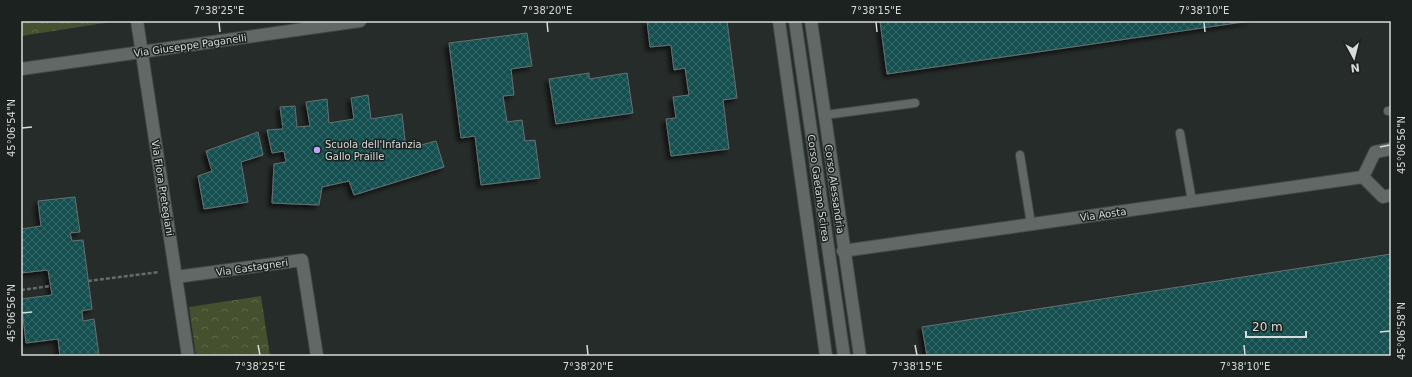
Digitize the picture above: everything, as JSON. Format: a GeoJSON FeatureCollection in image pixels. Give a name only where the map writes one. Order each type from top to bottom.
{"type":"FeatureCollection","features":[{"type":"Feature","properties":{"kind":"street","name":"Via Flora Pretegiani"},"geometry":{"type":"LineString","coordinates":[[137,21],[188,356]]}},
{"type":"Feature","properties":{"kind":"street","name":"Via Giuseppe Paganelli"},"geometry":{"type":"LineString","coordinates":[[21,69],[360,21]]}},
{"type":"Feature","properties":{"kind":"street"},"geometry":{"type":"LineString","coordinates":[[779,21],[826,356]]}},
{"type":"Feature","properties":{"kind":"street","name":"Corso Gaetano Scirea"},"geometry":{"type":"LineString","coordinates":[[795,21],[844,356]]}},
{"type":"Feature","properties":{"kind":"street","name":"Corso Alessandria"},"geometry":{"type":"LineString","coordinates":[[811,21],[843,251],[860,356]]}},
{"type":"Feature","properties":{"kind":"street"},"geometry":{"type":"LineString","coordinates":[[1391,149],[1375,152],[1363,177],[1383,196],[1391,196]]}},
{"type":"Feature","properties":{"kind":"street","name":"Via Aosta"},"geometry":{"type":"LineString","coordinates":[[843,251],[1363,177]]}},
{"type":"Feature","properties":{"kind":"street","name":"Via Castagneri"},"geometry":{"type":"LineString","coordinates":[[176,277],[302,260],[317,356]]}},
{"type":"Feature","properties":{"kind":"lane"},"geometry":{"type":"LineString","coordinates":[[825,115],[915,103]]}},
{"type":"Feature","properties":{"kind":"lane"},"geometry":{"type":"LineString","coordinates":[[1180,133],[1192,201]]}},
{"type":"Feature","properties":{"kind":"lane"},"geometry":{"type":"LineString","coordinates":[[1020,155],[1031,224]]}},
{"type":"Feature","properties":{"kind":"path"},"geometry":{"type":"LineString","coordinates":[[88,281],[161,272]]}},
{"type":"Feature","properties":{"kind":"path"},"geometry":{"type":"LineString","coordinates":[[21,290],[51,286]]}},
{"type":"Feature","properties":{"kind":"green space"},"geometry":{"type":"Polygon","coordinates":[[[21,21],[111,21],[111,22],[21,36],[21,21]]]}},
{"type":"Feature","properties":{"kind":"green space"},"geometry":{"type":"Polygon","coordinates":[[[261,296],[270,356],[196,356],[189,307],[261,296]]]}},
{"type":"Feature","properties":{"kind":"building"},"geometry":{"type":"Polygon","coordinates":[[[647,21],[727,21],[737,98],[723,100],[729,149],[671,156],[666,119],[676,118],[673,97],[689,95],[685,68],[674,70],[671,45],[650,47],[647,21]]]}},
{"type":"Feature","properties":{"kind":"building"},"geometry":{"type":"Polygon","coordinates":[[[880,21],[1250,21],[887,74],[880,21]]]}},
{"type":"Feature","properties":{"kind":"building"},"geometry":{"type":"Polygon","coordinates":[[[527,33],[532,66],[511,69],[514,95],[503,96],[507,122],[522,120],[525,141],[535,140],[540,178],[481,185],[475,136],[461,138],[449,43],[527,33]]]}},
{"type":"Feature","properties":{"kind":"building"},"geometry":{"type":"Polygon","coordinates":[[[589,73],[589,79],[627,73],[633,113],[556,124],[549,79],[589,73]]]}},
{"type":"Feature","properties":{"kind":"building"},"geometry":{"type":"Polygon","coordinates":[[[368,95],[371,119],[402,114],[406,149],[436,141],[444,167],[354,195],[349,181],[322,187],[319,205],[272,203],[274,164],[286,162],[284,151],[272,153],[267,130],[283,129],[280,107],[295,106],[297,127],[310,126],[306,102],[327,99],[329,123],[354,119],[351,98],[368,95]]]}},
{"type":"Feature","properties":{"kind":"building"},"geometry":{"type":"Polygon","coordinates":[[[258,132],[263,155],[241,162],[248,202],[204,209],[198,176],[212,171],[206,151],[258,132]]]}},
{"type":"Feature","properties":{"kind":"building"},"geometry":{"type":"Polygon","coordinates":[[[75,197],[80,232],[70,233],[72,241],[83,240],[92,309],[82,311],[83,321],[94,319],[99,355],[60,356],[58,339],[26,343],[21,299],[52,295],[48,270],[21,273],[21,229],[41,226],[38,201],[75,197]]]}},
{"type":"Feature","properties":{"kind":"building"},"geometry":{"type":"Polygon","coordinates":[[[1391,254],[1391,356],[927,356],[922,327],[1391,254]]]}},
{"type":"Feature","properties":{"kind":"place","name":"Scuola dell'Infanzia Gallo Praille"},"geometry":{"type":"Point","coordinates":[317,150]}}]}
